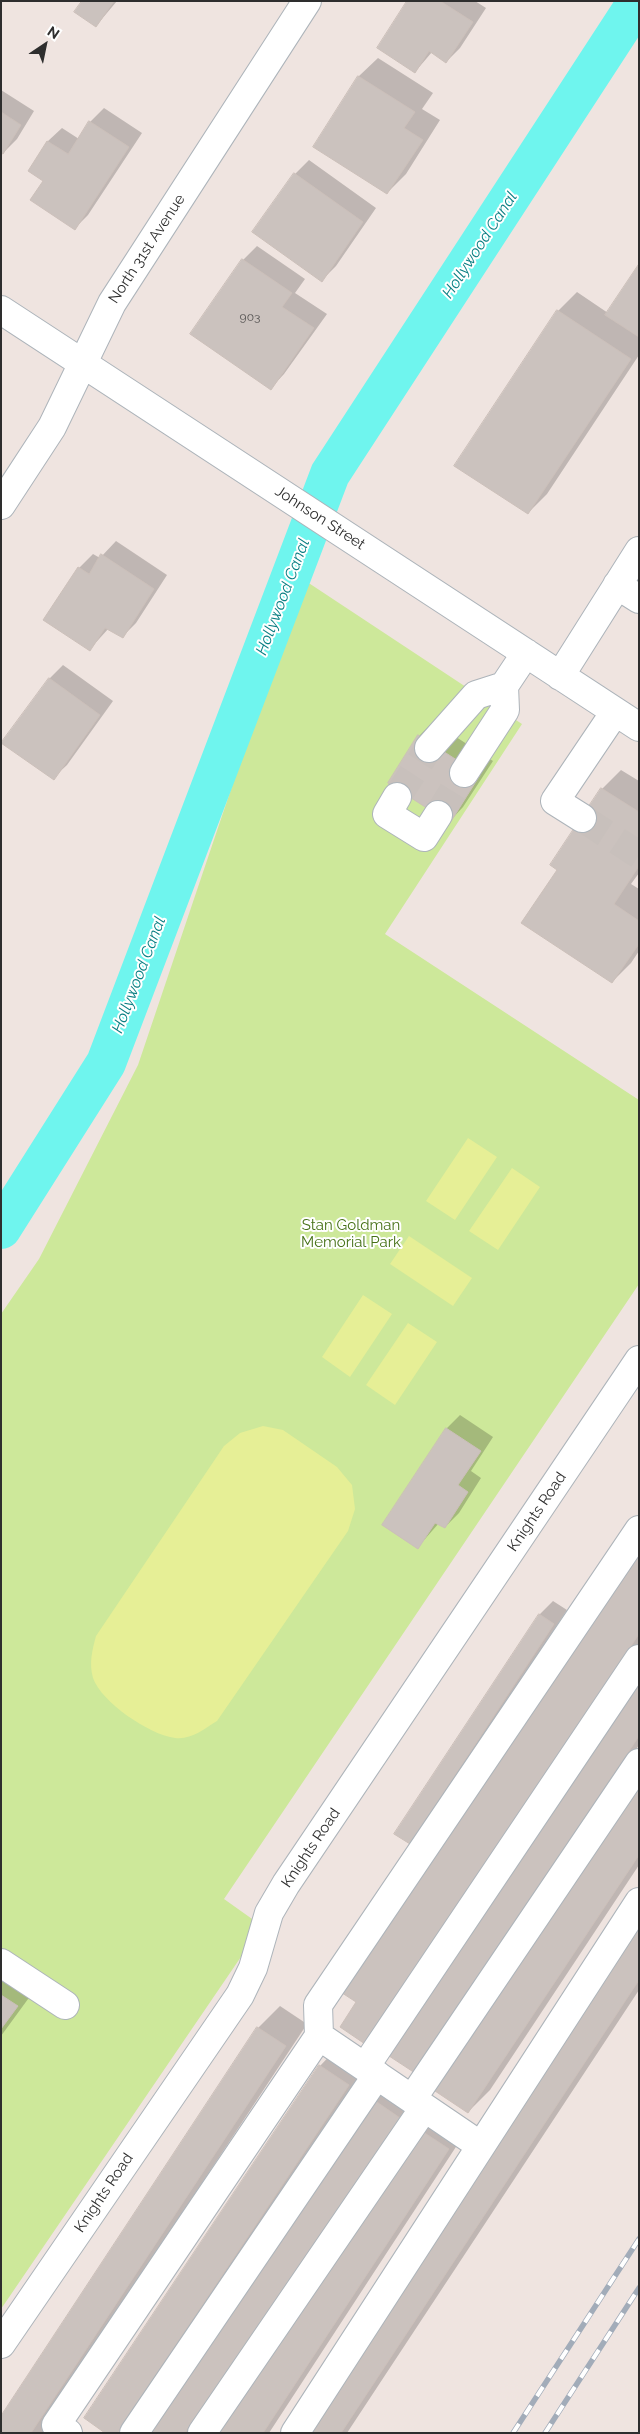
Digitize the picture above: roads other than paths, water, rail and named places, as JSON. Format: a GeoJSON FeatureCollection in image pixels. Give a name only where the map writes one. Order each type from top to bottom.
{"type":"FeatureCollection","features":[{"type":"Feature","properties":{"kind":"street","name":"North 31st Avenue"},"geometry":{"type":"LineString","coordinates":[[1,505],[52,427],[112,302],[307,1]]}},
{"type":"Feature","properties":{"kind":"street","name":"Johnson Street"},"geometry":{"type":"LineString","coordinates":[[1,310],[639,727]]}},
{"type":"Feature","properties":{"kind":"street"},"geometry":{"type":"LineString","coordinates":[[560,676],[628,592],[639,551]]}},
{"type":"Feature","properties":{"kind":"street"},"geometry":{"type":"LineString","coordinates":[[464,773],[505,710],[504,686],[526,653]]}},
{"type":"Feature","properties":{"kind":"street"},"geometry":{"type":"LineString","coordinates":[[429,748],[476,695],[504,686]]}},
{"type":"Feature","properties":{"kind":"street"},"geometry":{"type":"LineString","coordinates":[[582,818],[556,801],[615,712]]}},
{"type":"Feature","properties":{"kind":"street"},"geometry":{"type":"LineString","coordinates":[[397,797],[387,814],[424,837],[438,814]]}},
{"type":"Feature","properties":{"kind":"street","name":"Knights Road"},"geometry":{"type":"LineString","coordinates":[[1,2344],[240,1995],[253,1968],[269,1913],[286,1884],[639,1360]]}},
{"type":"Feature","properties":{"kind":"street"},"geometry":{"type":"LineString","coordinates":[[68,2433],[56,2425],[319,2036],[318,2006],[357,1945],[639,1530]]}},
{"type":"Feature","properties":{"kind":"street"},"geometry":{"type":"LineString","coordinates":[[134,2433],[639,1659]]}},
{"type":"Feature","properties":{"kind":"street"},"geometry":{"type":"LineString","coordinates":[[202,2433],[639,1763]]}},
{"type":"Feature","properties":{"kind":"street"},"geometry":{"type":"LineString","coordinates":[[295,2433],[639,1902]]}},
{"type":"Feature","properties":{"kind":"street"},"geometry":{"type":"LineString","coordinates":[[1,1963],[65,2005]]}},
{"type":"Feature","properties":{"kind":"street"},"geometry":{"type":"LineString","coordinates":[[319,2036],[481,2146]]}},
{"type":"Feature","properties":{"kind":"waterway","name":"Hollywood Canal"},"geometry":{"type":"LineString","coordinates":[[1,1229],[106,1063],[330,474],[638,1]]}},
{"type":"Feature","properties":{"kind":"tunnel"},"geometry":{"type":"LineString","coordinates":[[397,797],[429,748]]}},
{"type":"Feature","properties":{"kind":"tunnel"},"geometry":{"type":"LineString","coordinates":[[438,815],[464,773]]}},
{"type":"Feature","properties":{"kind":"tunnel"},"geometry":{"type":"LineString","coordinates":[[582,818],[639,855]]}},
{"type":"Feature","properties":{"kind":"railway"},"geometry":{"type":"LineString","coordinates":[[513,2433],[639,2239]]}},
{"type":"Feature","properties":{"kind":"railway"},"geometry":{"type":"LineString","coordinates":[[545,2433],[639,2288]]}},
{"type":"Feature","properties":{"kind":"park label","name":"Stan Goldman Memorial Park"},"geometry":{"type":"Point","coordinates":[351,1234]}}]}
